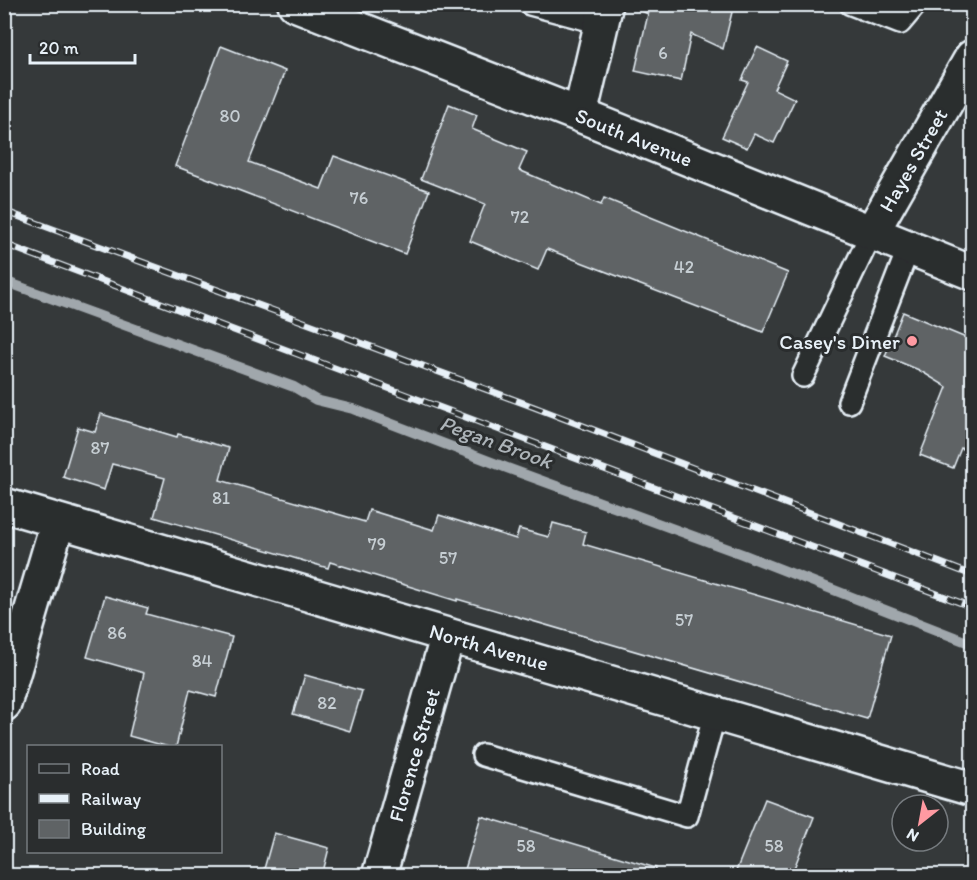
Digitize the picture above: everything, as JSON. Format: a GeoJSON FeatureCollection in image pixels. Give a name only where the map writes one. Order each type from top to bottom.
{"type":"FeatureCollection","features":[{"type":"Feature","properties":{"kind":"street","name":"South Avenue"},"geometry":{"type":"LineString","coordinates":[[295,4],[580,115],[972,273]]}},
{"type":"Feature","properties":{"kind":"street"},"geometry":{"type":"LineString","coordinates":[[580,115],[603,14]]}},
{"type":"Feature","properties":{"kind":"street","name":"Hayes Street"},"geometry":{"type":"LineString","coordinates":[[872,232],[972,57]]}},
{"type":"Feature","properties":{"kind":"street","name":"North Avenue"},"geometry":{"type":"LineString","coordinates":[[4,506],[972,789]]}},
{"type":"Feature","properties":{"kind":"street"},"geometry":{"type":"LineString","coordinates":[[4,704],[58,521]]}},
{"type":"Feature","properties":{"kind":"street","name":"Florence Street"},"geometry":{"type":"LineString","coordinates":[[379,876],[448,634]]}},
{"type":"Feature","properties":{"kind":"lane"},"geometry":{"type":"LineString","coordinates":[[530,4],[603,14]]}},
{"type":"Feature","properties":{"kind":"lane"},"geometry":{"type":"LineString","coordinates":[[851,4],[900,23],[916,4]]}},
{"type":"Feature","properties":{"kind":"lane"},"geometry":{"type":"LineString","coordinates":[[803,376],[872,232]]}},
{"type":"Feature","properties":{"kind":"lane"},"geometry":{"type":"LineString","coordinates":[[849,402],[909,247]]}},
{"type":"Feature","properties":{"kind":"lane"},"geometry":{"type":"LineString","coordinates":[[483,755],[687,816],[715,713]]}},
{"type":"Feature","properties":{"kind":"building"},"geometry":{"type":"Polygon","coordinates":[[[627,4],[734,4],[723,49],[691,34],[681,81],[635,71],[648,14],[627,4]]]}},
{"type":"Feature","properties":{"kind":"building"},"geometry":{"type":"Polygon","coordinates":[[[221,46],[285,71],[249,162],[321,189],[334,156],[429,191],[405,254],[175,166],[221,46]]]}},
{"type":"Feature","properties":{"kind":"building"},"geometry":{"type":"Polygon","coordinates":[[[757,47],[787,61],[774,89],[795,99],[774,143],[754,134],[747,148],[722,137],[748,82],[742,80],[757,47]]]}},
{"type":"Feature","properties":{"kind":"building"},"geometry":{"type":"Polygon","coordinates":[[[449,104],[477,115],[472,129],[527,152],[519,170],[601,205],[604,198],[788,273],[763,332],[547,249],[538,270],[470,241],[485,204],[421,179],[449,104]]]}},
{"type":"Feature","properties":{"kind":"building"},"geometry":{"type":"Polygon","coordinates":[[[903,312],[966,338],[972,327],[972,453],[961,448],[953,468],[920,455],[947,387],[919,370],[885,356],[903,312]]]}},
{"type":"Feature","properties":{"kind":"building"},"geometry":{"type":"Polygon","coordinates":[[[101,414],[177,437],[178,434],[229,448],[220,480],[365,522],[369,510],[434,530],[439,515],[516,539],[519,529],[549,537],[553,523],[586,532],[583,544],[891,635],[867,719],[330,562],[328,568],[154,517],[165,478],[112,464],[104,490],[63,477],[78,427],[95,432],[101,414]]]}},
{"type":"Feature","properties":{"kind":"building"},"geometry":{"type":"Polygon","coordinates":[[[105,596],[148,608],[146,614],[232,637],[216,697],[190,690],[176,745],[162,745],[129,736],[144,673],[87,657],[105,596]]]}},
{"type":"Feature","properties":{"kind":"building"},"geometry":{"type":"Polygon","coordinates":[[[305,675],[362,691],[350,731],[293,714],[305,675]]]}},
{"type":"Feature","properties":{"kind":"building"},"geometry":{"type":"Polygon","coordinates":[[[765,799],[814,817],[791,876],[734,876],[765,799]]]}},
{"type":"Feature","properties":{"kind":"building"},"geometry":{"type":"Polygon","coordinates":[[[481,816],[656,868],[655,876],[463,876],[481,816]]]}},
{"type":"Feature","properties":{"kind":"building"},"geometry":{"type":"Polygon","coordinates":[[[274,833],[329,848],[322,876],[287,876],[264,869],[274,833]]]}},
{"type":"Feature","properties":{"kind":"waterway","name":"Pegan Brook"},"geometry":{"type":"LineString","coordinates":[[4,281],[294,387],[316,400],[353,409],[742,554],[972,644]]}},
{"type":"Feature","properties":{"kind":"railway"},"geometry":{"type":"LineString","coordinates":[[4,211],[534,407],[972,575]]}},
{"type":"Feature","properties":{"kind":"railway"},"geometry":{"type":"LineString","coordinates":[[4,244],[972,607]]}},
{"type":"Feature","properties":{"kind":"place","name":"Casey's Diner"},"geometry":{"type":"Point","coordinates":[912,341]}}]}
